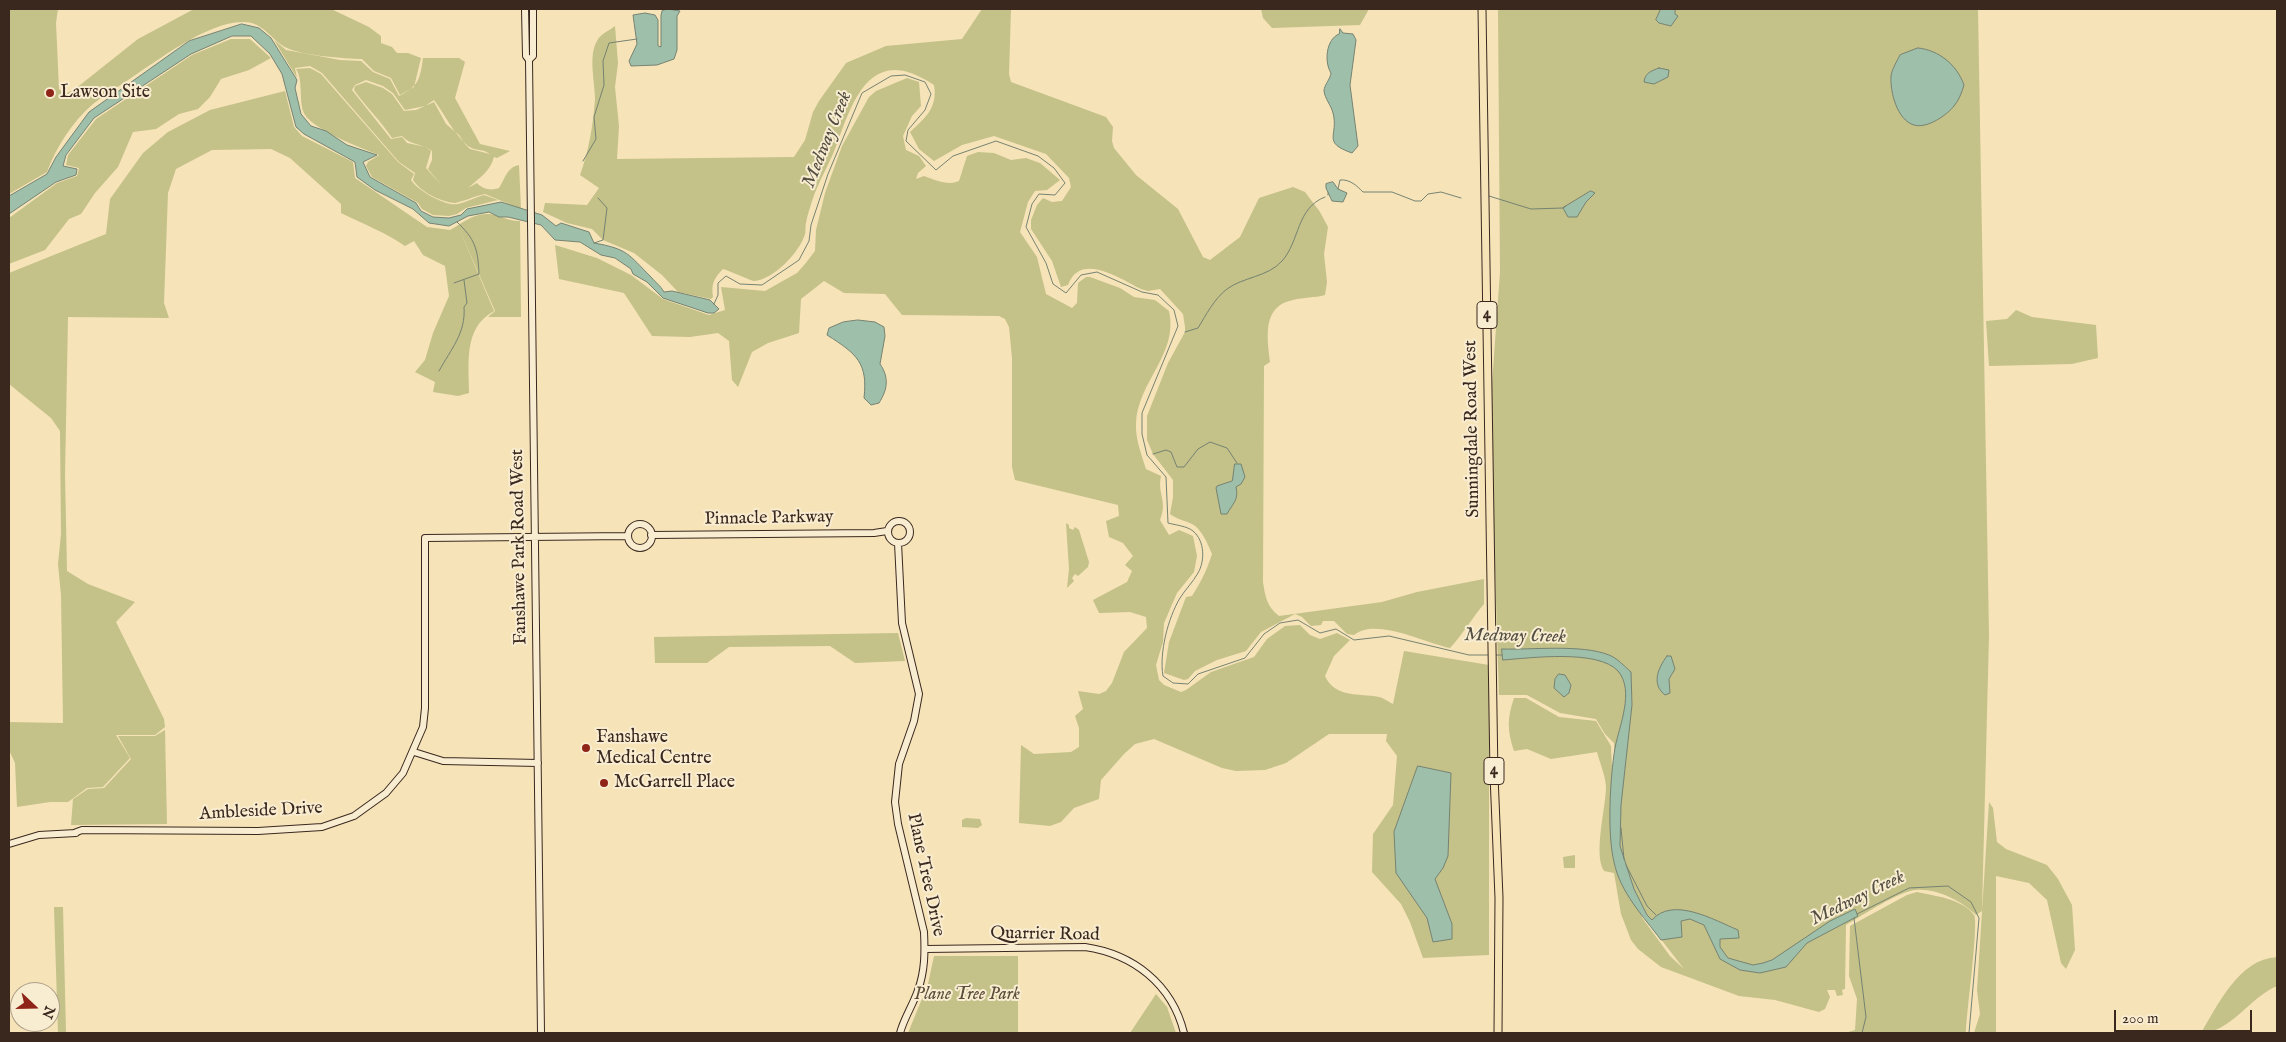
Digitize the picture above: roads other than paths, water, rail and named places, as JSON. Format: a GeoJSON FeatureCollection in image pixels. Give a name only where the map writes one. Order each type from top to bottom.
{"type":"FeatureCollection","features":[{"type":"Feature","properties":{"kind":"main road","name":"Sunningdale Road West"},"geometry":{"type":"LineString","coordinates":[[1482,9],[1496,866],[1494,892],[1497,937],[1498,1033]]}},
{"type":"Feature","properties":{"kind":"street","name":"Fanshawe Park Road West"},"geometry":{"type":"LineString","coordinates":[[525,9],[526,56],[529,60],[541,1033]]}},
{"type":"Feature","properties":{"kind":"street","name":"Fanshawe Park Road West"},"geometry":{"type":"LineString","coordinates":[[529,60],[533,56],[533,9]]}},
{"type":"Feature","properties":{"kind":"street"},"geometry":{"type":"LineString","coordinates":[[895,521],[902,521],[908,525],[910,532],[908,539],[898,543],[891,541],[887,531],[895,521]]}},
{"type":"Feature","properties":{"kind":"street"},"geometry":{"type":"LineString","coordinates":[[639,524],[648,527],[651,535],[649,543],[641,547],[631,544],[628,536],[632,527],[639,524]]}},
{"type":"Feature","properties":{"kind":"street","name":"Pinnacle Parkway"},"geometry":{"type":"LineString","coordinates":[[651,535],[887,531]]}},
{"type":"Feature","properties":{"kind":"street"},"geometry":{"type":"LineString","coordinates":[[535,537],[628,536]]}},
{"type":"Feature","properties":{"kind":"street","name":"Ambleside Drive"},"geometry":{"type":"LineString","coordinates":[[9,844],[40,835],[74,833],[82,830],[154,829],[155,832],[258,831],[322,827],[354,816],[386,793],[403,772],[414,752],[425,712],[425,538],[535,537]]}},
{"type":"Feature","properties":{"kind":"street","name":"Plane Tree Drive"},"geometry":{"type":"LineString","coordinates":[[898,543],[902,623],[919,694],[914,721],[899,764],[895,802],[898,824],[924,932],[925,949],[924,970],[918,991],[900,1033]]}},
{"type":"Feature","properties":{"kind":"street"},"geometry":{"type":"LineString","coordinates":[[414,752],[443,761],[538,763]]}},
{"type":"Feature","properties":{"kind":"street","name":"Quarrier Road"},"geometry":{"type":"LineString","coordinates":[[925,949],[1085,947],[1104,950],[1120,956],[1150,974],[1174,1005],[1184,1033]]}},
{"type":"Feature","properties":{"kind":"waterway"},"geometry":{"type":"LineString","coordinates":[[583,161],[596,139],[594,117],[604,85],[603,61],[609,43],[637,39]]}},
{"type":"Feature","properties":{"kind":"waterway","name":"Medway Creek"},"geometry":{"type":"LineString","coordinates":[[714,304],[718,295],[718,283],[726,276],[740,284],[762,285],[799,260],[809,241],[811,225],[828,174],[862,93],[891,76],[905,75],[925,82],[931,94],[925,110],[908,130],[906,141],[936,170],[953,156],[996,141],[1038,156],[1054,168],[1065,183],[1055,195],[1039,194],[1032,204],[1026,227],[1046,263],[1053,284],[1066,293],[1081,275],[1097,272],[1142,292],[1158,295],[1174,310],[1178,326],[1142,413],[1142,434],[1147,455],[1166,477],[1168,523],[1193,531],[1200,540],[1203,557],[1198,573],[1180,598],[1168,625],[1163,646],[1163,676],[1173,683],[1188,684],[1198,674],[1245,658],[1264,634],[1280,623],[1298,620],[1320,633],[1336,629],[1354,640],[1389,636],[1469,655],[1490,655]]}},
{"type":"Feature","properties":{"kind":"waterway"},"geometry":{"type":"LineString","coordinates":[[1338,189],[1340,180],[1344,180],[1353,183],[1363,192],[1392,192],[1415,201],[1421,201],[1428,194],[1441,192],[1461,198]]}},
{"type":"Feature","properties":{"kind":"waterway"},"geometry":{"type":"LineString","coordinates":[[1489,196],[1531,209],[1563,208],[1566,206]]}},
{"type":"Feature","properties":{"kind":"waterway"},"geometry":{"type":"LineString","coordinates":[[1185,332],[1198,328],[1214,302],[1227,289],[1263,274],[1282,261],[1288,253],[1303,217],[1316,202],[1325,197]]}},
{"type":"Feature","properties":{"kind":"waterway"},"geometry":{"type":"LineString","coordinates":[[594,243],[603,240],[607,208],[598,198]]}},
{"type":"Feature","properties":{"kind":"waterway"},"geometry":{"type":"LineString","coordinates":[[454,283],[479,274],[478,258],[472,239],[457,222]]}},
{"type":"Feature","properties":{"kind":"waterway"},"geometry":{"type":"LineString","coordinates":[[439,371],[457,340],[463,325],[464,307],[467,303],[464,280]]}},
{"type":"Feature","properties":{"kind":"waterway"},"geometry":{"type":"LineString","coordinates":[[1153,454],[1166,450],[1171,452],[1177,467],[1184,467],[1198,449],[1210,442],[1227,448],[1237,463]]}},
{"type":"Feature","properties":{"kind":"waterway","name":"Medway Creek"},"geometry":{"type":"LineString","coordinates":[[1494,655],[1502,655]]}},
{"type":"Feature","properties":{"kind":"waterway","name":"Medway Creek"},"geometry":{"type":"LineString","coordinates":[[1621,828],[1624,859]]}},
{"type":"Feature","properties":{"kind":"waterway","name":"Medway Creek"},"geometry":{"type":"LineString","coordinates":[[1626,865],[1647,906],[1656,915]]}},
{"type":"Feature","properties":{"kind":"waterway","name":"Medway Creek"},"geometry":{"type":"LineString","coordinates":[[1857,914],[1909,888],[1948,886],[1971,902],[1979,918],[1969,1033]]}},
{"type":"Feature","properties":{"kind":"waterway"},"geometry":{"type":"LineString","coordinates":[[1854,918],[1866,1017],[1862,1033]]}},
{"type":"Feature","properties":{"kind":"place","name":"Lawson Site"},"geometry":{"type":"Point","coordinates":[50,93]}},
{"type":"Feature","properties":{"kind":"place","name":"Fanshawe Medical Centre"},"geometry":{"type":"Point","coordinates":[586,748]}},
{"type":"Feature","properties":{"kind":"place","name":"McGarrell Place"},"geometry":{"type":"Point","coordinates":[604,783]}},
{"type":"Feature","properties":{"kind":"park label","name":"Plane Tree Park"},"geometry":{"type":"Point","coordinates":[967,995]}}]}
